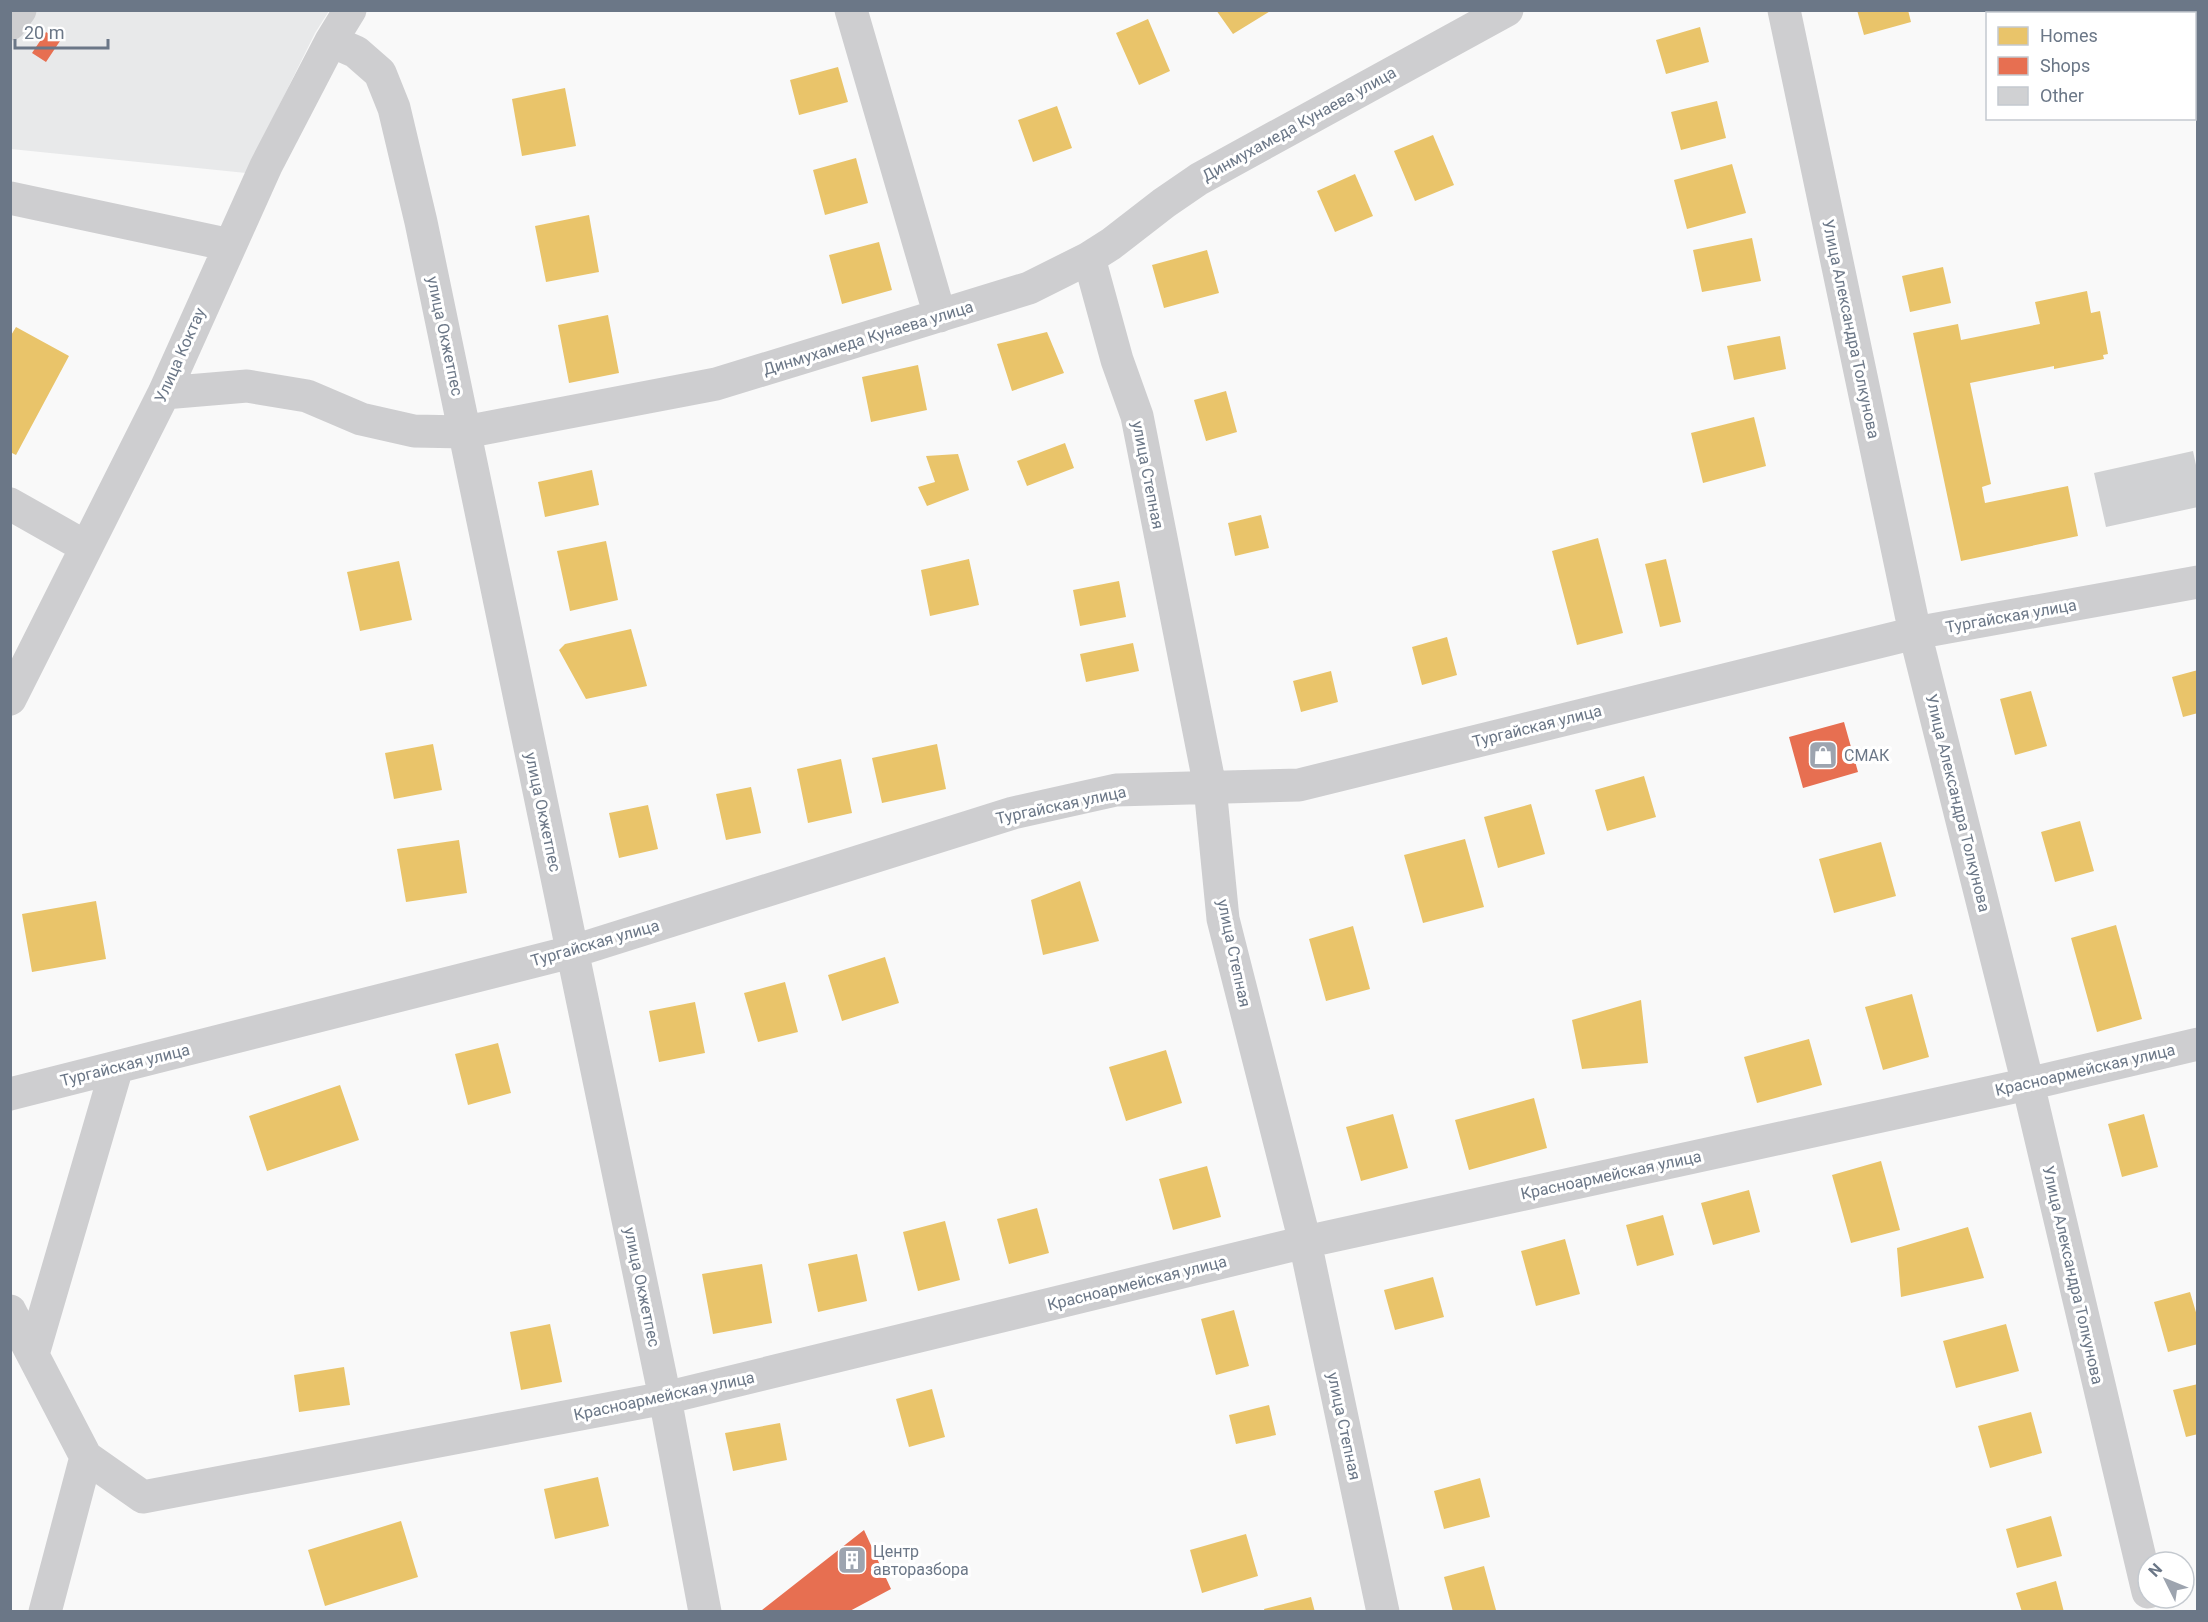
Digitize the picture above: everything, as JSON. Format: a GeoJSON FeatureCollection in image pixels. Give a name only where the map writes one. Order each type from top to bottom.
{"type":"FeatureCollection","features":[{"type":"Feature","properties":{"kind":"street"},"geometry":{"type":"LineString","coordinates":[[10,24],[20,10]]}},
{"type":"Feature","properties":{"kind":"street","name":"Улица Коктау"},"geometry":{"type":"LineString","coordinates":[[10,699],[164,393],[266,166],[331,40],[350,10]]}},
{"type":"Feature","properties":{"kind":"street"},"geometry":{"type":"LineString","coordinates":[[851,10],[940,316]]}},
{"type":"Feature","properties":{"kind":"street","name":"Динмухамеда Кунаева улица"},"geometry":{"type":"LineString","coordinates":[[164,393],[247,386],[307,396],[361,418],[414,431],[465,432],[716,384],[1029,288],[1089,258],[1111,244],[1199,179],[1506,10]]}},
{"type":"Feature","properties":{"kind":"street","name":"Улица Александра Толкунова"},"geometry":{"type":"LineString","coordinates":[[1784,10],[1916,633],[2028,1084],[2138,1550]]}},
{"type":"Feature","properties":{"kind":"street","name":"улица Окжетпес"},"geometry":{"type":"LineString","coordinates":[[331,40],[356,52],[381,73],[394,108],[421,222],[666,1398],[705,1611]]}},
{"type":"Feature","properties":{"kind":"street"},"geometry":{"type":"LineString","coordinates":[[10,198],[230,245]]}},
{"type":"Feature","properties":{"kind":"street","name":"улица Степная"},"geometry":{"type":"LineString","coordinates":[[1089,258],[1117,360],[1137,416],[1210,787],[1223,919],[1305,1242],[1383,1611]]}},
{"type":"Feature","properties":{"kind":"street"},"geometry":{"type":"LineString","coordinates":[[10,504],[86,547]]}},
{"type":"Feature","properties":{"kind":"street","name":"Тургайская улица"},"geometry":{"type":"LineString","coordinates":[[10,1094],[572,952],[1013,813],[1116,790],[1299,785],[1916,633],[2198,582]]}},
{"type":"Feature","properties":{"kind":"street","name":"Красноармейская улица"},"geometry":{"type":"LineString","coordinates":[[86,1457],[144,1497],[666,1398],[1305,1242],[2028,1084],[2198,1044]]}},
{"type":"Feature","properties":{"kind":"street"},"geometry":{"type":"LineString","coordinates":[[33,1354],[117,1067]]}},
{"type":"Feature","properties":{"kind":"street"},"geometry":{"type":"LineString","coordinates":[[10,1311],[86,1457],[45,1611]]}},
{"type":"Feature","properties":{"kind":"shaded area"},"geometry":{"type":"Polygon","coordinates":[[[10,11],[329,11],[315,33],[246,173],[11,149],[10,11]]]}},
{"type":"Feature","properties":{"kind":"building: Homes"},"geometry":{"type":"Polygon","coordinates":[[[1216,10],[1272,10],[1233,34],[1216,10]]]}},
{"type":"Feature","properties":{"kind":"building: Homes"},"geometry":{"type":"Polygon","coordinates":[[[1857,10],[1908,10],[1911,22],[1864,35],[1857,10]]]}},
{"type":"Feature","properties":{"kind":"building: Homes"},"geometry":{"type":"Polygon","coordinates":[[[1148,19],[1170,71],[1139,85],[1116,33],[1148,19]]]}},
{"type":"Feature","properties":{"kind":"building: Homes"},"geometry":{"type":"Polygon","coordinates":[[[1700,27],[1709,62],[1666,74],[1656,40],[1700,27]]]}},
{"type":"Feature","properties":{"kind":"building: Homes"},"geometry":{"type":"Polygon","coordinates":[[[838,67],[848,102],[799,115],[790,80],[838,67]]]}},
{"type":"Feature","properties":{"kind":"building: Homes"},"geometry":{"type":"Polygon","coordinates":[[[565,88],[576,146],[522,156],[512,99],[565,88]]]}},
{"type":"Feature","properties":{"kind":"building: Homes"},"geometry":{"type":"Polygon","coordinates":[[[1717,101],[1726,138],[1681,150],[1671,112],[1717,101]]]}},
{"type":"Feature","properties":{"kind":"building: Homes"},"geometry":{"type":"Polygon","coordinates":[[[1057,106],[1072,148],[1033,162],[1018,120],[1057,106]]]}},
{"type":"Feature","properties":{"kind":"building: Homes"},"geometry":{"type":"Polygon","coordinates":[[[1433,135],[1454,185],[1415,201],[1394,151],[1433,135]]]}},
{"type":"Feature","properties":{"kind":"building: Homes"},"geometry":{"type":"Polygon","coordinates":[[[856,158],[868,203],[825,215],[813,170],[856,158]]]}},
{"type":"Feature","properties":{"kind":"building: Homes"},"geometry":{"type":"Polygon","coordinates":[[[1732,164],[1746,213],[1687,229],[1674,180],[1732,164]]]}},
{"type":"Feature","properties":{"kind":"building: Homes"},"geometry":{"type":"Polygon","coordinates":[[[1355,174],[1373,216],[1335,232],[1317,191],[1355,174]]]}},
{"type":"Feature","properties":{"kind":"building: Homes"},"geometry":{"type":"Polygon","coordinates":[[[589,215],[599,272],[546,282],[535,226],[589,215]]]}},
{"type":"Feature","properties":{"kind":"building: Homes"},"geometry":{"type":"Polygon","coordinates":[[[1752,238],[1761,281],[1702,292],[1693,250],[1752,238]]]}},
{"type":"Feature","properties":{"kind":"building: Homes"},"geometry":{"type":"Polygon","coordinates":[[[879,242],[892,290],[842,304],[829,255],[879,242]]]}},
{"type":"Feature","properties":{"kind":"building: Homes"},"geometry":{"type":"Polygon","coordinates":[[[1207,250],[1219,293],[1164,308],[1152,265],[1207,250]]]}},
{"type":"Feature","properties":{"kind":"building: Homes"},"geometry":{"type":"Polygon","coordinates":[[[1943,267],[1951,303],[1910,312],[1902,276],[1943,267]]]}},
{"type":"Feature","properties":{"kind":"building: Homes"},"geometry":{"type":"Polygon","coordinates":[[[2087,291],[2091,313],[2100,311],[2108,354],[2103,355],[2104,359],[2054,369],[2054,366],[1970,383],[1991,484],[1982,487],[1985,503],[2068,486],[2078,536],[1961,561],[1913,333],[1958,324],[1961,340],[2040,324],[2035,302],[2087,291]]]}},
{"type":"Feature","properties":{"kind":"building: Homes"},"geometry":{"type":"Polygon","coordinates":[[[608,315],[619,373],[569,383],[558,325],[608,315]]]}},
{"type":"Feature","properties":{"kind":"building: Homes"},"geometry":{"type":"Polygon","coordinates":[[[16,327],[69,356],[16,455],[10,452],[10,337],[16,327]]]}},
{"type":"Feature","properties":{"kind":"building: Homes"},"geometry":{"type":"Polygon","coordinates":[[[1047,332],[1064,373],[1012,391],[997,344],[1047,332]]]}},
{"type":"Feature","properties":{"kind":"building: Homes"},"geometry":{"type":"Polygon","coordinates":[[[1780,336],[1786,369],[1734,380],[1727,346],[1780,336]]]}},
{"type":"Feature","properties":{"kind":"building: Homes"},"geometry":{"type":"Polygon","coordinates":[[[918,365],[927,410],[871,422],[862,377],[918,365]]]}},
{"type":"Feature","properties":{"kind":"building: Homes"},"geometry":{"type":"Polygon","coordinates":[[[1226,391],[1237,432],[1206,441],[1194,400],[1226,391]]]}},
{"type":"Feature","properties":{"kind":"building: Homes"},"geometry":{"type":"Polygon","coordinates":[[[1754,417],[1766,466],[1703,483],[1691,433],[1754,417]]]}},
{"type":"Feature","properties":{"kind":"building: Homes"},"geometry":{"type":"Polygon","coordinates":[[[1065,443],[1074,468],[1027,486],[1017,461],[1065,443]]]}},
{"type":"Feature","properties":{"kind":"building: Homes"},"geometry":{"type":"Polygon","coordinates":[[[958,454],[969,490],[927,506],[918,487],[935,482],[926,456],[958,454]]]}},
{"type":"Feature","properties":{"kind":"building: Homes"},"geometry":{"type":"Polygon","coordinates":[[[592,470],[599,505],[545,517],[538,482],[592,470]]]}},
{"type":"Feature","properties":{"kind":"building: Homes"},"geometry":{"type":"Polygon","coordinates":[[[1261,515],[1269,548],[1235,556],[1228,523],[1261,515]]]}},
{"type":"Feature","properties":{"kind":"building: Homes"},"geometry":{"type":"Polygon","coordinates":[[[1598,538],[1623,633],[1577,645],[1552,551],[1598,538]]]}},
{"type":"Feature","properties":{"kind":"building: Homes"},"geometry":{"type":"Polygon","coordinates":[[[606,541],[618,600],[570,611],[557,551],[606,541]]]}},
{"type":"Feature","properties":{"kind":"building: Homes"},"geometry":{"type":"Polygon","coordinates":[[[969,559],[979,605],[930,616],[921,570],[969,559]]]}},
{"type":"Feature","properties":{"kind":"building: Homes"},"geometry":{"type":"Polygon","coordinates":[[[1666,559],[1681,622],[1660,627],[1645,564],[1666,559]]]}},
{"type":"Feature","properties":{"kind":"building: Homes"},"geometry":{"type":"Polygon","coordinates":[[[399,561],[412,620],[360,631],[347,572],[399,561]]]}},
{"type":"Feature","properties":{"kind":"building: Homes"},"geometry":{"type":"Polygon","coordinates":[[[1119,581],[1126,617],[1080,626],[1073,590],[1119,581]]]}},
{"type":"Feature","properties":{"kind":"building: Homes"},"geometry":{"type":"Polygon","coordinates":[[[631,629],[647,686],[586,699],[559,650],[565,644],[631,629]]]}},
{"type":"Feature","properties":{"kind":"building: Homes"},"geometry":{"type":"Polygon","coordinates":[[[1447,637],[1457,675],[1422,685],[1412,647],[1447,637]]]}},
{"type":"Feature","properties":{"kind":"building: Homes"},"geometry":{"type":"Polygon","coordinates":[[[1133,643],[1139,671],[1086,682],[1080,654],[1133,643]]]}},
{"type":"Feature","properties":{"kind":"building: Homes"},"geometry":{"type":"Polygon","coordinates":[[[2198,670],[2198,713],[2183,717],[2172,677],[2198,670]]]}},
{"type":"Feature","properties":{"kind":"building: Homes"},"geometry":{"type":"Polygon","coordinates":[[[1331,671],[1338,702],[1301,712],[1293,681],[1331,671]]]}},
{"type":"Feature","properties":{"kind":"building: Homes"},"geometry":{"type":"Polygon","coordinates":[[[2031,691],[2047,746],[2015,755],[2000,699],[2031,691]]]}},
{"type":"Feature","properties":{"kind":"building: Homes"},"geometry":{"type":"Polygon","coordinates":[[[433,744],[442,790],[394,799],[385,753],[433,744]]]}},
{"type":"Feature","properties":{"kind":"building: Homes"},"geometry":{"type":"Polygon","coordinates":[[[937,744],[946,789],[882,803],[872,758],[937,744]]]}},
{"type":"Feature","properties":{"kind":"building: Homes"},"geometry":{"type":"Polygon","coordinates":[[[841,759],[852,813],[808,823],[797,769],[841,759]]]}},
{"type":"Feature","properties":{"kind":"building: Homes"},"geometry":{"type":"Polygon","coordinates":[[[1644,776],[1656,817],[1607,831],[1595,790],[1644,776]]]}},
{"type":"Feature","properties":{"kind":"building: Homes"},"geometry":{"type":"Polygon","coordinates":[[[751,787],[761,833],[726,840],[716,794],[751,787]]]}},
{"type":"Feature","properties":{"kind":"building: Homes"},"geometry":{"type":"Polygon","coordinates":[[[1531,804],[1545,854],[1498,868],[1484,817],[1531,804]]]}},
{"type":"Feature","properties":{"kind":"building: Homes"},"geometry":{"type":"Polygon","coordinates":[[[648,805],[658,849],[619,858],[609,813],[648,805]]]}},
{"type":"Feature","properties":{"kind":"building: Homes"},"geometry":{"type":"Polygon","coordinates":[[[2080,821],[2094,871],[2055,882],[2041,832],[2080,821]]]}},
{"type":"Feature","properties":{"kind":"building: Homes"},"geometry":{"type":"Polygon","coordinates":[[[1465,839],[1484,907],[1423,923],[1404,855],[1465,839]]]}},
{"type":"Feature","properties":{"kind":"building: Homes"},"geometry":{"type":"Polygon","coordinates":[[[459,840],[467,893],[406,902],[397,849],[459,840]]]}},
{"type":"Feature","properties":{"kind":"building: Homes"},"geometry":{"type":"Polygon","coordinates":[[[1881,842],[1896,896],[1834,913],[1819,859],[1881,842]]]}},
{"type":"Feature","properties":{"kind":"building: Homes"},"geometry":{"type":"Polygon","coordinates":[[[1080,881],[1099,941],[1043,955],[1031,900],[1080,881]]]}},
{"type":"Feature","properties":{"kind":"building: Homes"},"geometry":{"type":"Polygon","coordinates":[[[96,901],[106,959],[32,972],[22,914],[96,901]]]}},
{"type":"Feature","properties":{"kind":"building: Homes"},"geometry":{"type":"Polygon","coordinates":[[[2116,925],[2142,1019],[2097,1032],[2071,938],[2116,925]]]}},
{"type":"Feature","properties":{"kind":"building: Homes"},"geometry":{"type":"Polygon","coordinates":[[[1353,926],[1370,989],[1326,1001],[1309,939],[1353,926]]]}},
{"type":"Feature","properties":{"kind":"building: Homes"},"geometry":{"type":"Polygon","coordinates":[[[885,957],[899,1003],[842,1021],[828,975],[885,957]]]}},
{"type":"Feature","properties":{"kind":"building: Homes"},"geometry":{"type":"Polygon","coordinates":[[[785,982],[798,1032],[758,1042],[744,993],[785,982]]]}},
{"type":"Feature","properties":{"kind":"building: Homes"},"geometry":{"type":"Polygon","coordinates":[[[1912,994],[1929,1057],[1883,1070],[1865,1007],[1912,994]]]}},
{"type":"Feature","properties":{"kind":"building: Homes"},"geometry":{"type":"Polygon","coordinates":[[[1641,1000],[1648,1063],[1582,1069],[1572,1020],[1641,1000]]]}},
{"type":"Feature","properties":{"kind":"building: Homes"},"geometry":{"type":"Polygon","coordinates":[[[695,1002],[705,1053],[659,1062],[649,1011],[695,1002]]]}},
{"type":"Feature","properties":{"kind":"building: Homes"},"geometry":{"type":"Polygon","coordinates":[[[1809,1039],[1822,1085],[1757,1103],[1744,1057],[1809,1039]]]}},
{"type":"Feature","properties":{"kind":"building: Homes"},"geometry":{"type":"Polygon","coordinates":[[[498,1043],[511,1093],[468,1105],[455,1054],[498,1043]]]}},
{"type":"Feature","properties":{"kind":"building: Homes"},"geometry":{"type":"Polygon","coordinates":[[[1166,1050],[1182,1103],[1126,1121],[1109,1067],[1166,1050]]]}},
{"type":"Feature","properties":{"kind":"building: Homes"},"geometry":{"type":"Polygon","coordinates":[[[340,1085],[359,1140],[267,1171],[249,1116],[340,1085]]]}},
{"type":"Feature","properties":{"kind":"building: Homes"},"geometry":{"type":"Polygon","coordinates":[[[1534,1098],[1547,1148],[1469,1170],[1455,1120],[1534,1098]]]}},
{"type":"Feature","properties":{"kind":"building: Homes"},"geometry":{"type":"Polygon","coordinates":[[[1393,1114],[1408,1168],[1361,1181],[1346,1127],[1393,1114]]]}},
{"type":"Feature","properties":{"kind":"building: Homes"},"geometry":{"type":"Polygon","coordinates":[[[2144,1114],[2158,1167],[2122,1177],[2108,1124],[2144,1114]]]}},
{"type":"Feature","properties":{"kind":"building: Homes"},"geometry":{"type":"Polygon","coordinates":[[[1881,1161],[1900,1230],[1851,1243],[1832,1175],[1881,1161]]]}},
{"type":"Feature","properties":{"kind":"building: Homes"},"geometry":{"type":"Polygon","coordinates":[[[1207,1166],[1221,1217],[1173,1230],[1159,1179],[1207,1166]]]}},
{"type":"Feature","properties":{"kind":"building: Homes"},"geometry":{"type":"Polygon","coordinates":[[[1749,1190],[1760,1232],[1713,1245],[1701,1203],[1749,1190]]]}},
{"type":"Feature","properties":{"kind":"building: Homes"},"geometry":{"type":"Polygon","coordinates":[[[1037,1208],[1049,1253],[1009,1264],[997,1219],[1037,1208]]]}},
{"type":"Feature","properties":{"kind":"building: Homes"},"geometry":{"type":"Polygon","coordinates":[[[1663,1215],[1674,1255],[1637,1266],[1626,1225],[1663,1215]]]}},
{"type":"Feature","properties":{"kind":"building: Homes"},"geometry":{"type":"Polygon","coordinates":[[[945,1221],[960,1280],[918,1291],[903,1232],[945,1221]]]}},
{"type":"Feature","properties":{"kind":"building: Homes"},"geometry":{"type":"Polygon","coordinates":[[[1968,1227],[1984,1278],[1901,1297],[1897,1248],[1968,1227]]]}},
{"type":"Feature","properties":{"kind":"building: Homes"},"geometry":{"type":"Polygon","coordinates":[[[1565,1239],[1580,1294],[1536,1306],[1521,1251],[1565,1239]]]}},
{"type":"Feature","properties":{"kind":"building: Homes"},"geometry":{"type":"Polygon","coordinates":[[[857,1254],[867,1301],[818,1312],[808,1264],[857,1254]]]}},
{"type":"Feature","properties":{"kind":"building: Homes"},"geometry":{"type":"Polygon","coordinates":[[[762,1264],[772,1323],[713,1334],[702,1274],[762,1264]]]}},
{"type":"Feature","properties":{"kind":"building: Homes"},"geometry":{"type":"Polygon","coordinates":[[[1433,1277],[1444,1317],[1395,1330],[1384,1290],[1433,1277]]]}},
{"type":"Feature","properties":{"kind":"building: Homes"},"geometry":{"type":"Polygon","coordinates":[[[2190,1292],[2198,1319],[2198,1344],[2168,1352],[2154,1302],[2190,1292]]]}},
{"type":"Feature","properties":{"kind":"building: Homes"},"geometry":{"type":"Polygon","coordinates":[[[1234,1310],[1249,1366],[1216,1375],[1201,1319],[1234,1310]]]}},
{"type":"Feature","properties":{"kind":"building: Homes"},"geometry":{"type":"Polygon","coordinates":[[[550,1324],[562,1382],[521,1390],[510,1332],[550,1324]]]}},
{"type":"Feature","properties":{"kind":"building: Homes"},"geometry":{"type":"Polygon","coordinates":[[[2006,1324],[2019,1371],[1956,1388],[1943,1341],[2006,1324]]]}},
{"type":"Feature","properties":{"kind":"building: Homes"},"geometry":{"type":"Polygon","coordinates":[[[344,1367],[350,1405],[299,1412],[294,1375],[344,1367]]]}},
{"type":"Feature","properties":{"kind":"building: Homes"},"geometry":{"type":"Polygon","coordinates":[[[2198,1384],[2198,1434],[2186,1437],[2173,1390],[2198,1384]]]}},
{"type":"Feature","properties":{"kind":"building: Homes"},"geometry":{"type":"Polygon","coordinates":[[[932,1389],[945,1437],[909,1447],[896,1399],[932,1389]]]}},
{"type":"Feature","properties":{"kind":"building: Homes"},"geometry":{"type":"Polygon","coordinates":[[[1269,1405],[1276,1435],[1236,1444],[1229,1415],[1269,1405]]]}},
{"type":"Feature","properties":{"kind":"building: Homes"},"geometry":{"type":"Polygon","coordinates":[[[2031,1412],[2042,1453],[1990,1468],[1978,1426],[2031,1412]]]}},
{"type":"Feature","properties":{"kind":"building: Homes"},"geometry":{"type":"Polygon","coordinates":[[[780,1423],[787,1460],[733,1471],[725,1433],[780,1423]]]}},
{"type":"Feature","properties":{"kind":"building: Homes"},"geometry":{"type":"Polygon","coordinates":[[[598,1477],[609,1526],[555,1539],[544,1489],[598,1477]]]}},
{"type":"Feature","properties":{"kind":"building: Homes"},"geometry":{"type":"Polygon","coordinates":[[[1480,1478],[1490,1517],[1444,1529],[1434,1491],[1480,1478]]]}},
{"type":"Feature","properties":{"kind":"building: Homes"},"geometry":{"type":"Polygon","coordinates":[[[2051,1516],[2062,1556],[2017,1568],[2006,1529],[2051,1516]]]}},
{"type":"Feature","properties":{"kind":"building: Homes"},"geometry":{"type":"Polygon","coordinates":[[[401,1521],[418,1577],[325,1606],[308,1550],[401,1521]]]}},
{"type":"Feature","properties":{"kind":"building: Homes"},"geometry":{"type":"Polygon","coordinates":[[[1246,1534],[1258,1576],[1202,1593],[1190,1550],[1246,1534]]]}},
{"type":"Feature","properties":{"kind":"building: Homes"},"geometry":{"type":"Polygon","coordinates":[[[1484,1566],[1496,1610],[1453,1612],[1444,1577],[1484,1566]]]}},
{"type":"Feature","properties":{"kind":"building: Homes"},"geometry":{"type":"Polygon","coordinates":[[[2056,1581],[2064,1612],[2022,1612],[2016,1593],[2056,1581]]]}},
{"type":"Feature","properties":{"kind":"building: Homes"},"geometry":{"type":"Polygon","coordinates":[[[1311,1597],[1315,1612],[1265,1612],[1264,1609],[1311,1597]]]}},
{"type":"Feature","properties":{"kind":"building: Shops"},"geometry":{"type":"Polygon","coordinates":[[[46,32],[60,41],[46,62],[32,53],[46,32]]]}},
{"type":"Feature","properties":{"kind":"building: Shops","name":"СМАК"},"geometry":{"type":"Polygon","coordinates":[[[1844,722],[1858,772],[1803,788],[1789,737],[1844,722]]]}},
{"type":"Feature","properties":{"kind":"building: Shops","name":"Центр авторазбора"},"geometry":{"type":"Polygon","coordinates":[[[864,1530],[891,1589],[848,1612],[763,1612],[762,1610],[864,1530]]]}},
{"type":"Feature","properties":{"kind":"building: Other"},"geometry":{"type":"Polygon","coordinates":[[[2193,451],[2196,465],[2198,465],[2198,507],[2106,527],[2094,473],[2193,451]]]}},
{"type":"Feature","properties":{"kind":"place","name":"СМАК"},"geometry":{"type":"Point","coordinates":[1823,755]}},
{"type":"Feature","properties":{"kind":"place","name":"Центр авторазбора"},"geometry":{"type":"Point","coordinates":[852,1560]}}]}
